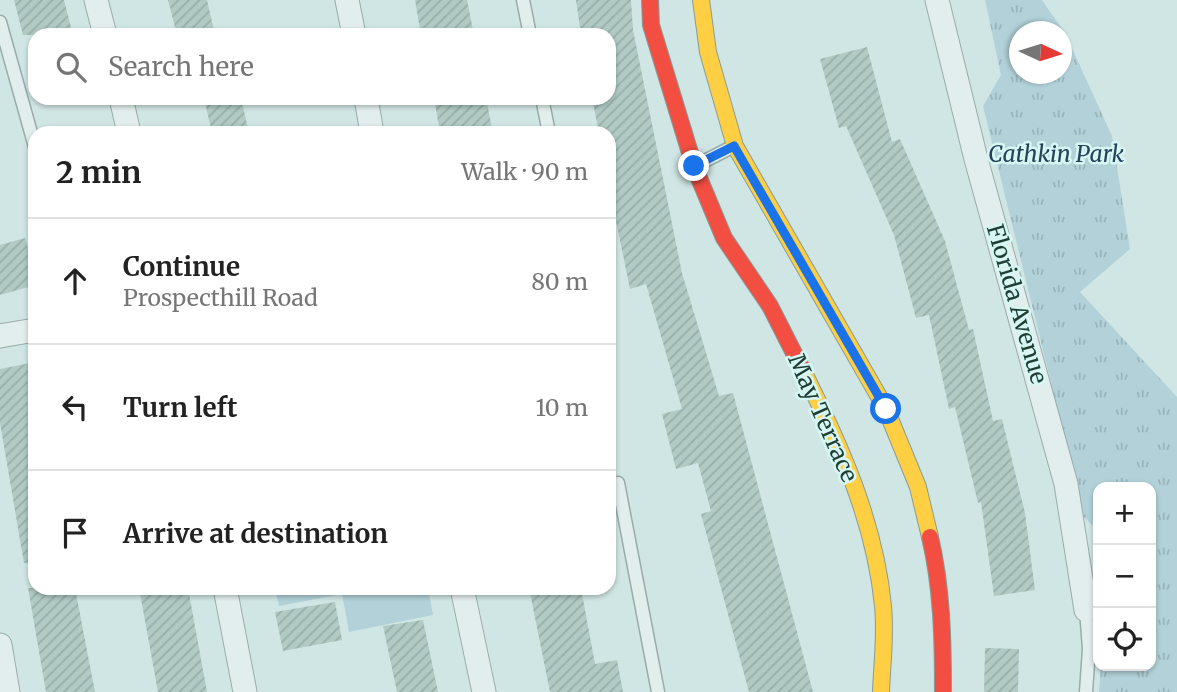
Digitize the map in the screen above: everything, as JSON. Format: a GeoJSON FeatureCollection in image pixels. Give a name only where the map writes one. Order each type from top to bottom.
{"type":"FeatureCollection","features":[{"type":"Feature","properties":{"kind":"main road","name":"May Terrace"},"geometry":{"type":"LineString","coordinates":[[649,0],[651,25],[694,166],[724,238],[770,306],[839,442],[866,520],[883,606],[881,692]]}},
{"type":"Feature","properties":{"kind":"main road"},"geometry":{"type":"LineString","coordinates":[[701,0],[708,52],[734,146],[886,409],[918,487],[936,562],[943,629],[943,692]]}},
{"type":"Feature","properties":{"kind":"street"},"geometry":{"type":"LineString","coordinates":[[96,0],[103,28]]}},
{"type":"Feature","properties":{"kind":"street"},"geometry":{"type":"LineString","coordinates":[[347,0],[353,28]]}},
{"type":"Feature","properties":{"kind":"street","name":"Florida Avenue"},"geometry":{"type":"LineString","coordinates":[[937,0],[976,159],[1066,484],[1086,610]]}},
{"type":"Feature","properties":{"kind":"street"},"geometry":{"type":"LineString","coordinates":[[123,105],[127,126]]}},
{"type":"Feature","properties":{"kind":"street"},"geometry":{"type":"LineString","coordinates":[[367,105],[372,126]]}},
{"type":"Feature","properties":{"kind":"street"},"geometry":{"type":"LineString","coordinates":[[0,336],[28,331]]}},
{"type":"Feature","properties":{"kind":"street"},"geometry":{"type":"LineString","coordinates":[[226,595],[245,692]]}},
{"type":"Feature","properties":{"kind":"street"},"geometry":{"type":"LineString","coordinates":[[464,595],[484,692]]}},
{"type":"Feature","properties":{"kind":"street"},"geometry":{"type":"LineString","coordinates":[[0,645],[8,692]]}},
{"type":"Feature","properties":{"kind":"lane"},"geometry":{"type":"LineString","coordinates":[[523,0],[529,28]]}},
{"type":"Feature","properties":{"kind":"lane"},"geometry":{"type":"LineString","coordinates":[[0,22],[29,126]]}},
{"type":"Feature","properties":{"kind":"lane"},"geometry":{"type":"LineString","coordinates":[[543,105],[548,126]]}},
{"type":"Feature","properties":{"kind":"lane"},"geometry":{"type":"LineString","coordinates":[[694,166],[734,146]]}},
{"type":"Feature","properties":{"kind":"lane"},"geometry":{"type":"LineString","coordinates":[[618,483],[658,692]]}},
{"type":"Feature","properties":{"kind":"lane"},"geometry":{"type":"LineString","coordinates":[[1086,610],[1089,649],[1086,692]]}},
{"type":"Feature","properties":{"kind":"green space","name":"Cathkin Park"},"geometry":{"type":"Polygon","coordinates":[[[985,0],[1042,0],[1057,21],[1009,21],[1009,84],[1072,84],[1072,48],[1112,136],[1130,249],[1080,292],[1177,397],[1177,692],[1099,692],[1101,671],[1156,671],[1156,482],[1093,482],[1093,526],[1084,517],[983,106],[1001,75],[985,0]]]}},
{"type":"Feature","properties":{"kind":"green space"},"geometry":{"type":"Polygon","coordinates":[[[277,595],[337,595],[279,606],[277,595]]]}},
{"type":"Feature","properties":{"kind":"green space"},"geometry":{"type":"Polygon","coordinates":[[[342,595],[429,595],[433,615],[349,632],[342,595]]]}},
{"type":"Feature","properties":{"kind":"building"},"geometry":{"type":"Polygon","coordinates":[[[14,0],[64,0],[71,28],[28,28],[28,35],[23,35],[14,0]]]}},
{"type":"Feature","properties":{"kind":"building"},"geometry":{"type":"Polygon","coordinates":[[[168,0],[207,0],[213,28],[175,28],[168,0]]]}},
{"type":"Feature","properties":{"kind":"building"},"geometry":{"type":"Polygon","coordinates":[[[415,0],[467,0],[473,28],[420,28],[415,0]]]}},
{"type":"Feature","properties":{"kind":"building"},"geometry":{"type":"Polygon","coordinates":[[[576,0],[631,0],[633,30],[682,273],[719,396],[733,393],[813,692],[749,692],[701,514],[711,511],[698,463],[676,469],[662,414],[682,409],[646,284],[630,289],[616,221],[616,126],[598,126],[593,105],[616,105],[616,28],[580,28],[576,0]]]}},
{"type":"Feature","properties":{"kind":"building"},"geometry":{"type":"Polygon","coordinates":[[[867,47],[892,142],[900,139],[945,241],[969,330],[973,329],[993,421],[1002,419],[1025,513],[1035,590],[994,596],[981,502],[978,503],[955,407],[949,409],[929,315],[916,318],[894,235],[846,126],[839,128],[820,59],[867,47]]]}},
{"type":"Feature","properties":{"kind":"building"},"geometry":{"type":"Polygon","coordinates":[[[206,105],[243,105],[247,126],[210,126],[206,105]]]}},
{"type":"Feature","properties":{"kind":"building"},"geometry":{"type":"Polygon","coordinates":[[[435,105],[487,105],[492,126],[439,126],[435,105]]]}},
{"type":"Feature","properties":{"kind":"building"},"geometry":{"type":"Polygon","coordinates":[[[25,238],[28,248],[28,287],[0,295],[0,245],[25,238]]]}},
{"type":"Feature","properties":{"kind":"building"},"geometry":{"type":"Polygon","coordinates":[[[28,363],[28,563],[24,563],[0,423],[0,369],[28,363]]]}},
{"type":"Feature","properties":{"kind":"building"},"geometry":{"type":"Polygon","coordinates":[[[29,595],[76,595],[95,692],[46,692],[29,595]]]}},
{"type":"Feature","properties":{"kind":"building"},"geometry":{"type":"Polygon","coordinates":[[[140,595],[189,595],[207,692],[158,692],[140,595]]]}},
{"type":"Feature","properties":{"kind":"building"},"geometry":{"type":"Polygon","coordinates":[[[530,595],[582,595],[595,664],[617,660],[623,692],[550,692],[530,595]]]}},
{"type":"Feature","properties":{"kind":"building"},"geometry":{"type":"Polygon","coordinates":[[[335,602],[342,640],[283,651],[275,612],[335,602]]]}},
{"type":"Feature","properties":{"kind":"building"},"geometry":{"type":"Polygon","coordinates":[[[423,620],[438,692],[397,692],[383,626],[423,620]]]}},
{"type":"Feature","properties":{"kind":"building"},"geometry":{"type":"Polygon","coordinates":[[[985,648],[1019,649],[1018,692],[984,692],[985,648]]]}},
{"type":"Feature","properties":{"kind":"traffic: slow"},"geometry":{"type":"LineString","coordinates":[[701,0],[708,52],[735,146],[886,409],[918,487],[930,537]]}},
{"type":"Feature","properties":{"kind":"traffic: slow"},"geometry":{"type":"LineString","coordinates":[[801,367],[842,453],[872,543],[884,617],[881,692]]}},
{"type":"Feature","properties":{"kind":"traffic: jam"},"geometry":{"type":"LineString","coordinates":[[650,0],[651,25],[694,166],[724,238],[770,306],[801,367]]}},
{"type":"Feature","properties":{"kind":"traffic: jam"},"geometry":{"type":"LineString","coordinates":[[930,537],[939,595],[943,692]]}},
{"type":"Feature","properties":{"kind":"route"},"geometry":{"type":"LineString","coordinates":[[694,166],[734,146],[886,409]]}}]}
